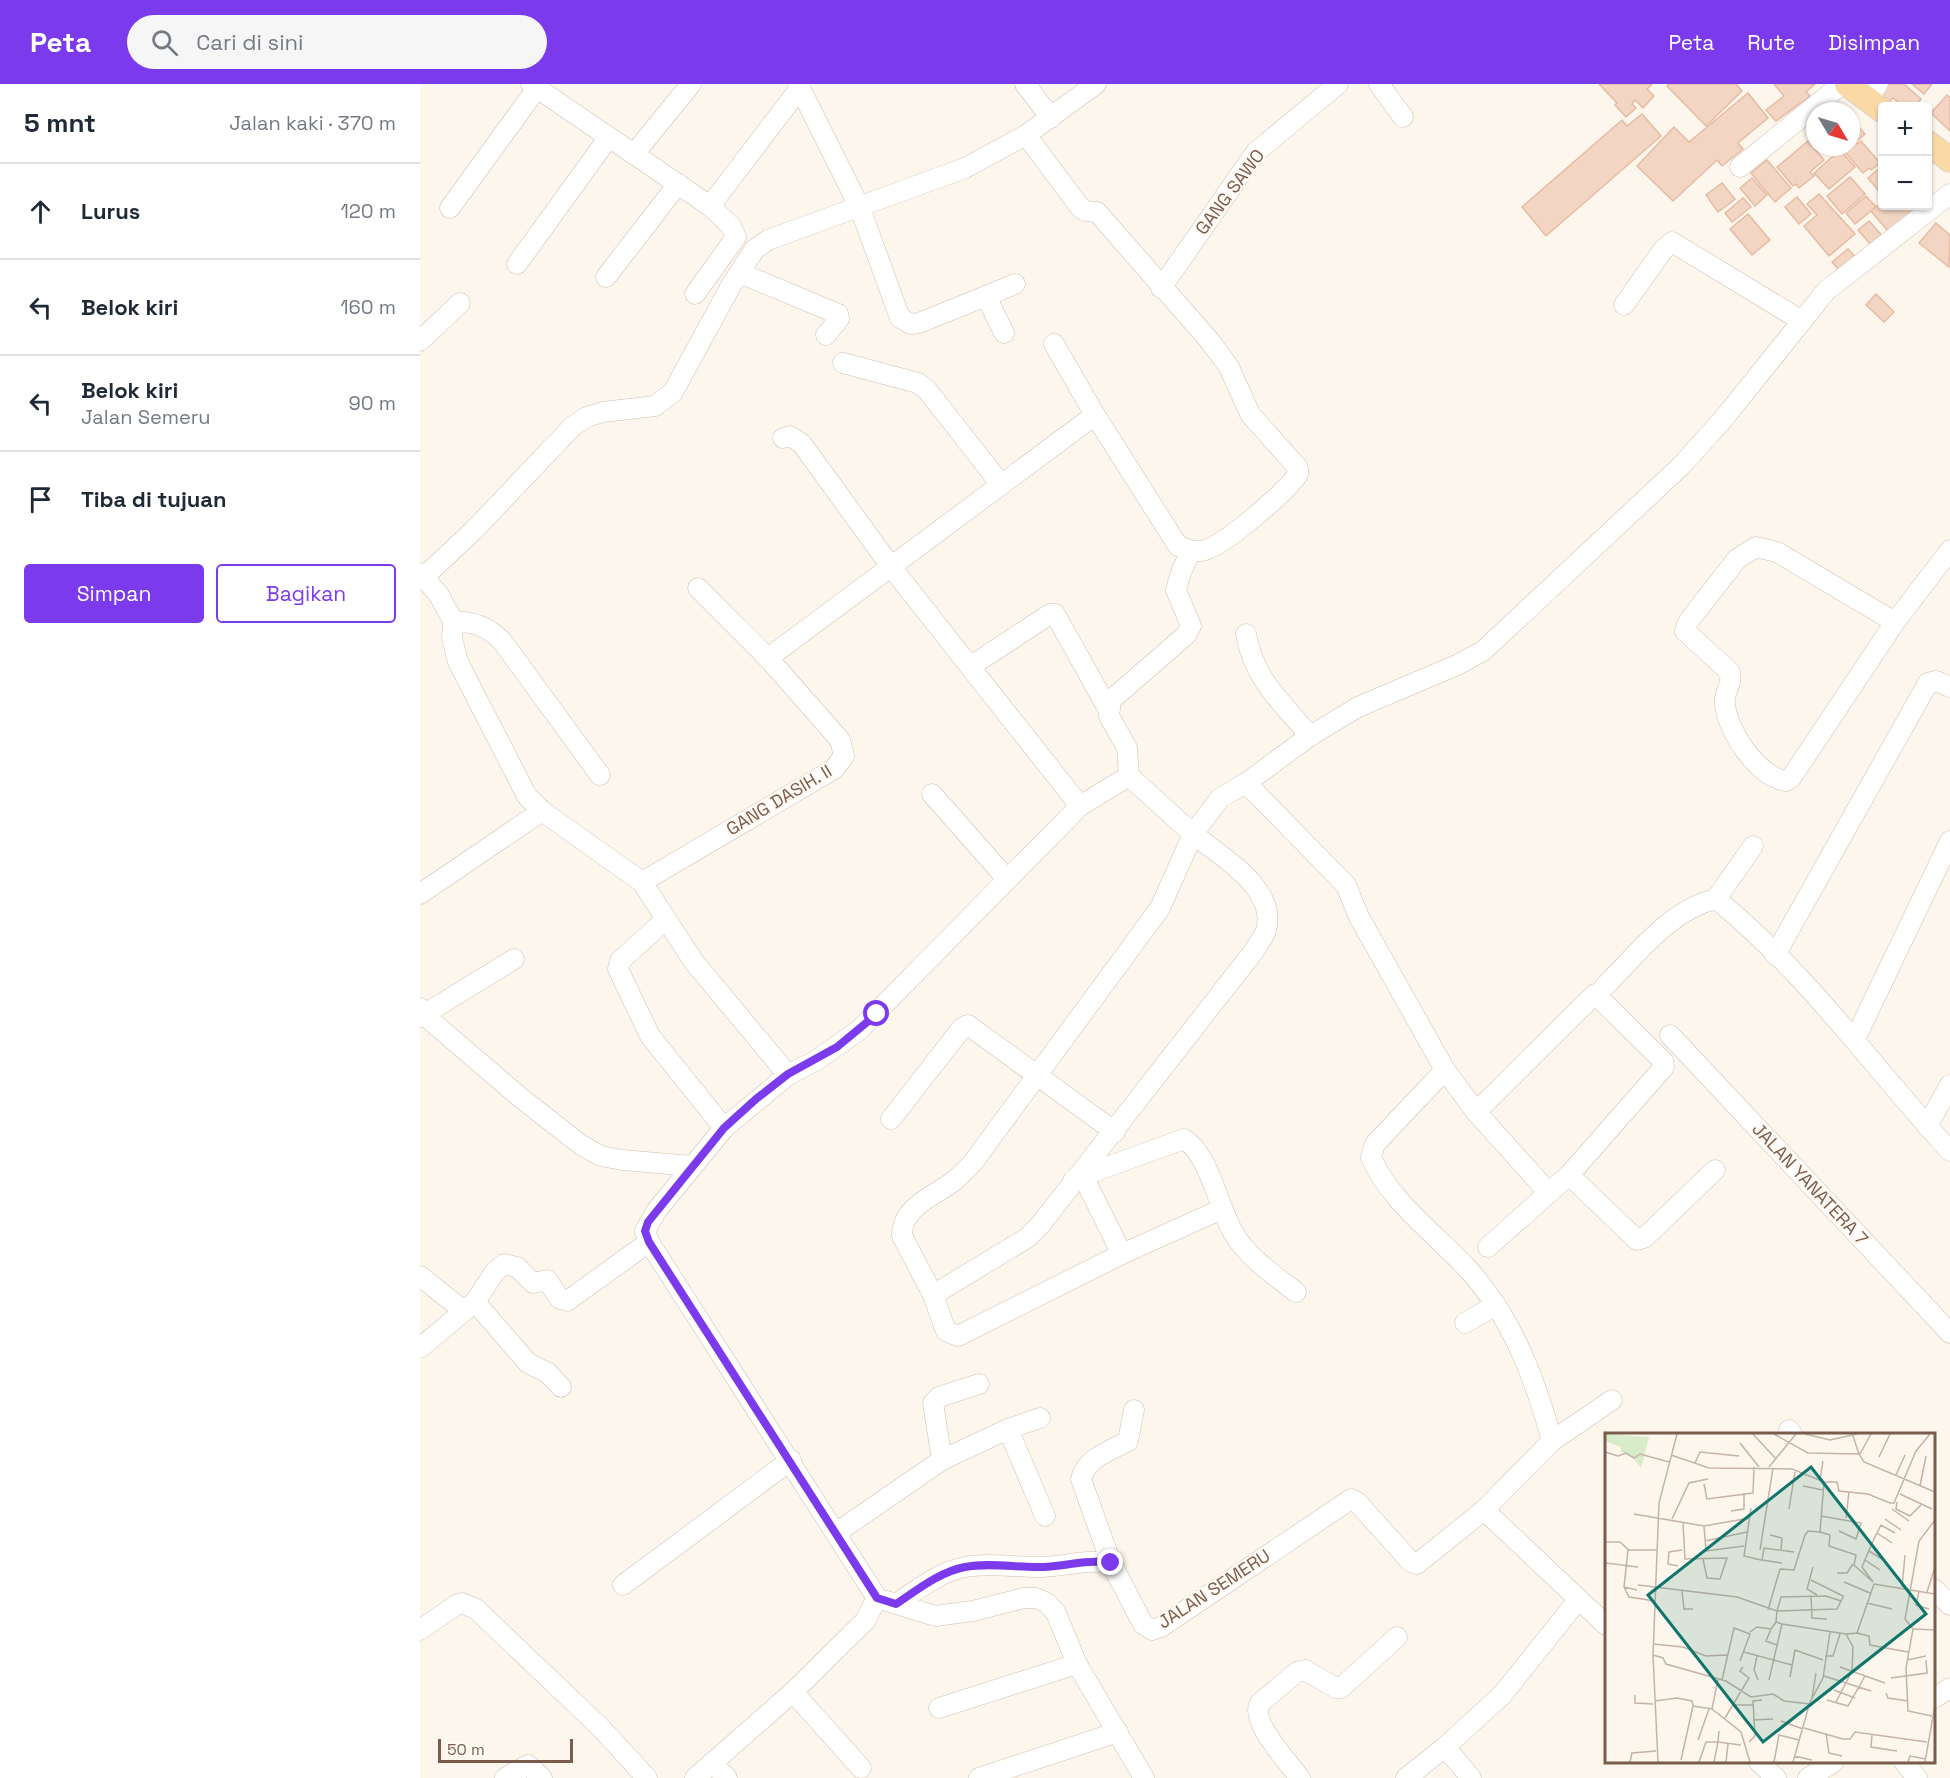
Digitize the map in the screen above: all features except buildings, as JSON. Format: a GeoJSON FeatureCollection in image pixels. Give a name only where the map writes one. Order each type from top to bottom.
{"type":"FeatureCollection","features":[{"type":"Feature","properties":{"kind":"main road"},"geometry":{"type":"LineString","coordinates":[[1847,84],[1876,98]]}},
{"type":"Feature","properties":{"kind":"main road"},"geometry":{"type":"LineString","coordinates":[[1932,146],[1950,160]]}},
{"type":"Feature","properties":{"kind":"street"},"geometry":{"type":"LineString","coordinates":[[634,154],[691,84]]}},
{"type":"Feature","properties":{"kind":"street"},"geometry":{"type":"LineString","coordinates":[[1025,84],[1052,118]]}},
{"type":"Feature","properties":{"kind":"street"},"geometry":{"type":"LineString","coordinates":[[788,1074],[694,962],[642,882],[542,811],[527,796],[466,681],[452,638],[453,621],[439,595],[422,575],[474,530],[573,426],[587,417],[603,412],[655,406],[673,392],[755,249],[768,240],[965,168],[1026,135],[1096,84]]}},
{"type":"Feature","properties":{"kind":"street","name":"GANG SAWO"},"geometry":{"type":"LineString","coordinates":[[1161,288],[1256,152],[1338,84]]}},
{"type":"Feature","properties":{"kind":"street"},"geometry":{"type":"LineString","coordinates":[[1379,84],[1404,117]]}},
{"type":"Feature","properties":{"kind":"street"},"geometry":{"type":"LineString","coordinates":[[1740,167],[1842,84]]}},
{"type":"Feature","properties":{"kind":"street"},"geometry":{"type":"LineString","coordinates":[[450,208],[534,86],[710,206],[731,226],[736,237],[695,294]]}},
{"type":"Feature","properties":{"kind":"street"},"geometry":{"type":"LineString","coordinates":[[710,206],[799,86],[860,208],[900,318],[906,322],[919,323],[1014,284]]}},
{"type":"Feature","properties":{"kind":"street"},"geometry":{"type":"LineString","coordinates":[[1026,135],[1079,206],[1085,211],[1097,212],[1161,288],[1209,340],[1229,367],[1250,414],[1298,468],[1294,480],[1232,535],[1206,550],[1191,551],[1178,546],[1095,415],[1054,344]]}},
{"type":"Feature","properties":{"kind":"street"},"geometry":{"type":"LineString","coordinates":[[517,264],[609,137]]}},
{"type":"Feature","properties":{"kind":"street"},"geometry":{"type":"LineString","coordinates":[[606,277],[678,184]]}},
{"type":"Feature","properties":{"kind":"street"},"geometry":{"type":"LineString","coordinates":[[1222,1209],[1122,1254],[958,1336],[946,1331],[933,1295],[902,1236],[901,1225],[918,1205],[965,1171],[1160,908],[1193,834],[1220,798],[1246,783],[1310,736],[1382,696],[1457,665],[1483,651],[1681,466],[1725,417],[1826,291],[1950,194]]}},
{"type":"Feature","properties":{"kind":"street"},"geometry":{"type":"LineString","coordinates":[[1624,305],[1667,245],[1672,242],[1802,321]]}},
{"type":"Feature","properties":{"kind":"street"},"geometry":{"type":"LineString","coordinates":[[740,273],[837,314],[839,319],[826,335]]}},
{"type":"Feature","properties":{"kind":"street"},"geometry":{"type":"LineString","coordinates":[[986,296],[1004,333]]}},
{"type":"Feature","properties":{"kind":"street"},"geometry":{"type":"LineString","coordinates":[[420,340],[460,303]]}},
{"type":"Feature","properties":{"kind":"street"},"geometry":{"type":"LineString","coordinates":[[843,363],[918,383],[927,390],[1000,483]]}},
{"type":"Feature","properties":{"kind":"street"},"geometry":{"type":"LineString","coordinates":[[768,658],[892,568],[1000,483],[1095,415]]}},
{"type":"Feature","properties":{"kind":"street"},"geometry":{"type":"LineString","coordinates":[[783,438],[790,436],[802,444],[892,568],[1080,806]]}},
{"type":"Feature","properties":{"kind":"street"},"geometry":{"type":"LineString","coordinates":[[1895,622],[1777,552],[1756,547],[1737,560],[1688,622],[1685,631],[1730,672],[1725,705],[1742,747],[1768,774],[1786,781],[1791,778],[1895,622],[1950,550]]}},
{"type":"Feature","properties":{"kind":"street"},"geometry":{"type":"LineString","coordinates":[[1108,709],[1117,692],[1186,635],[1191,626],[1176,590],[1180,572],[1191,551]]}},
{"type":"Feature","properties":{"kind":"street","name":"GANG DASIH. II"},"geometry":{"type":"LineString","coordinates":[[642,882],[834,769],[844,756],[840,740],[768,658],[698,588]]}},
{"type":"Feature","properties":{"kind":"street"},"geometry":{"type":"LineString","coordinates":[[933,1295],[1027,1238],[1040,1225],[1079,1179],[1254,951],[1265,932],[1267,910],[1258,891],[1246,877],[1193,834],[1129,776],[1127,748],[1055,614],[1050,614],[971,666]]}},
{"type":"Feature","properties":{"kind":"street"},"geometry":{"type":"LineString","coordinates":[[453,621],[472,622],[484,626],[502,641],[600,775]]}},
{"type":"Feature","properties":{"kind":"street"},"geometry":{"type":"LineString","coordinates":[[1246,633],[1255,668],[1264,683],[1310,736]]}},
{"type":"Feature","properties":{"kind":"street"},"geometry":{"type":"LineString","coordinates":[[1775,955],[1928,683],[1936,681],[1950,687]]}},
{"type":"Feature","properties":{"kind":"street"},"geometry":{"type":"LineString","coordinates":[[1129,776],[1080,806],[858,1030],[817,1060],[788,1074],[724,1128],[648,1222],[645,1231],[649,1242],[877,1598],[935,1616],[973,1611],[1024,1598],[1036,1598],[1047,1603],[1056,1613],[1077,1664],[1144,1778]]}},
{"type":"Feature","properties":{"kind":"street"},"geometry":{"type":"LineString","coordinates":[[1246,783],[1346,885],[1359,916],[1444,1070],[1476,1112],[1549,1193]]}},
{"type":"Feature","properties":{"kind":"street"},"geometry":{"type":"LineString","coordinates":[[932,794],[1007,879]]}},
{"type":"Feature","properties":{"kind":"street"},"geometry":{"type":"LineString","coordinates":[[420,894],[542,811]]}},
{"type":"Feature","properties":{"kind":"street"},"geometry":{"type":"LineString","coordinates":[[1855,1039],[1950,841]]}},
{"type":"Feature","properties":{"kind":"street"},"geometry":{"type":"LineString","coordinates":[[1604,987],[1670,922],[1694,905],[1716,899],[1753,846]]}},
{"type":"Feature","properties":{"kind":"street"},"geometry":{"type":"LineString","coordinates":[[1716,899],[1775,955],[1855,1039],[1950,1151]]}},
{"type":"Feature","properties":{"kind":"street"},"geometry":{"type":"LineString","coordinates":[[665,920],[620,961],[618,969],[650,1036],[724,1128]]}},
{"type":"Feature","properties":{"kind":"street"},"geometry":{"type":"LineString","coordinates":[[514,959],[421,1013],[580,1145],[602,1156],[622,1160],[692,1166]]}},
{"type":"Feature","properties":{"kind":"street"},"geometry":{"type":"LineString","coordinates":[[1476,1112],[1595,994],[1663,1061],[1664,1067],[1569,1175],[1488,1247]]}},
{"type":"Feature","properties":{"kind":"street"},"geometry":{"type":"LineString","coordinates":[[891,1119],[962,1028],[968,1025],[1115,1132]]}},
{"type":"Feature","properties":{"kind":"street","name":"JALAN YANATERA 7"},"geometry":{"type":"LineString","coordinates":[[1670,1035],[1950,1333]]}},
{"type":"Feature","properties":{"kind":"street"},"geometry":{"type":"LineString","coordinates":[[1444,1070],[1375,1144],[1371,1157],[1396,1195],[1467,1268],[1494,1306],[1524,1356],[1542,1402],[1552,1441]]}},
{"type":"Feature","properties":{"kind":"street"},"geometry":{"type":"LineString","coordinates":[[1928,1126],[1950,1085]]}},
{"type":"Feature","properties":{"kind":"street"},"geometry":{"type":"LineString","coordinates":[[1079,1179],[1184,1139],[1192,1144],[1203,1162],[1222,1209],[1242,1244],[1296,1292]]}},
{"type":"Feature","properties":{"kind":"street"},"geometry":{"type":"LineString","coordinates":[[1569,1175],[1637,1240],[1644,1238],[1715,1170]]}},
{"type":"Feature","properties":{"kind":"street"},"geometry":{"type":"LineString","coordinates":[[1079,1179],[1122,1254]]}},
{"type":"Feature","properties":{"kind":"street"},"geometry":{"type":"LineString","coordinates":[[420,1348],[469,1307],[494,1273],[504,1264],[511,1264],[532,1283],[547,1281],[560,1299],[567,1301],[649,1242]]}},
{"type":"Feature","properties":{"kind":"street"},"geometry":{"type":"LineString","coordinates":[[420,1276],[469,1307],[528,1363],[548,1373],[561,1387]]}},
{"type":"Feature","properties":{"kind":"street"},"geometry":{"type":"LineString","coordinates":[[1465,1323],[1494,1306]]}},
{"type":"Feature","properties":{"kind":"street"},"geometry":{"type":"LineString","coordinates":[[942,1460],[933,1403],[939,1397],[979,1384]]}},
{"type":"Feature","properties":{"kind":"street"},"geometry":{"type":"LineString","coordinates":[[1605,1624],[1484,1510],[1552,1441],[1612,1400]]}},
{"type":"Feature","properties":{"kind":"street"},"geometry":{"type":"LineString","coordinates":[[1111,1563],[1081,1479],[1085,1467],[1091,1462],[1128,1441],[1134,1410]]}},
{"type":"Feature","properties":{"kind":"street"},"geometry":{"type":"LineString","coordinates":[[836,1533],[942,1460],[1008,1429],[1040,1418]]}},
{"type":"Feature","properties":{"kind":"street"},"geometry":{"type":"LineString","coordinates":[[1008,1429],[1045,1516]]}},
{"type":"Feature","properties":{"kind":"street"},"geometry":{"type":"LineString","coordinates":[[623,1585],[790,1460]]}},
{"type":"Feature","properties":{"kind":"street","name":"JALAN SEMERU"},"geometry":{"type":"LineString","coordinates":[[1111,1563],[1143,1624],[1152,1630],[1161,1627],[1351,1499],[1357,1502],[1411,1562],[1417,1564],[1484,1510]]}},
{"type":"Feature","properties":{"kind":"street"},"geometry":{"type":"LineString","coordinates":[[896,1604],[938,1577],[963,1567],[986,1565],[1044,1567],[1099,1560],[1111,1563]]}},
{"type":"Feature","properties":{"kind":"street"},"geometry":{"type":"LineString","coordinates":[[1935,1590],[1950,1605]]}},
{"type":"Feature","properties":{"kind":"street"},"geometry":{"type":"LineString","coordinates":[[695,1778],[793,1692],[865,1621],[877,1598]]}},
{"type":"Feature","properties":{"kind":"street"},"geometry":{"type":"LineString","coordinates":[[1406,1778],[1445,1747],[1509,1686],[1578,1600]]}},
{"type":"Feature","properties":{"kind":"street"},"geometry":{"type":"LineString","coordinates":[[420,1630],[456,1605],[462,1603],[476,1609],[599,1726],[647,1778]]}},
{"type":"Feature","properties":{"kind":"street"},"geometry":{"type":"LineString","coordinates":[[1300,1778],[1259,1720],[1257,1707],[1297,1672],[1305,1670],[1336,1688],[1341,1688],[1397,1637]]}},
{"type":"Feature","properties":{"kind":"street"},"geometry":{"type":"LineString","coordinates":[[939,1708],[1077,1664]]}},
{"type":"Feature","properties":{"kind":"street"},"geometry":{"type":"LineString","coordinates":[[1935,1697],[1950,1688]]}},
{"type":"Feature","properties":{"kind":"street"},"geometry":{"type":"LineString","coordinates":[[793,1692],[861,1768]]}},
{"type":"Feature","properties":{"kind":"street"},"geometry":{"type":"LineString","coordinates":[[979,1778],[1119,1732]]}},
{"type":"Feature","properties":{"kind":"street"},"geometry":{"type":"LineString","coordinates":[[1445,1747],[1471,1778]]}},
{"type":"Feature","properties":{"kind":"street"},"geometry":{"type":"LineString","coordinates":[[712,1763],[727,1778]]}},
{"type":"Feature","properties":{"kind":"street"},"geometry":{"type":"LineString","coordinates":[[1761,1763],[1776,1778]]}},
{"type":"Feature","properties":{"kind":"street"},"geometry":{"type":"LineString","coordinates":[[1906,1763],[1917,1778]]}},
{"type":"Feature","properties":{"kind":"street"},"geometry":{"type":"LineString","coordinates":[[505,1778],[528,1765],[542,1778]]}},
{"type":"Feature","properties":{"kind":"route"},"geometry":{"type":"LineString","coordinates":[[877,1014],[837,1047],[788,1074],[724,1128],[648,1222],[645,1231],[649,1242],[877,1598],[896,1604],[938,1577],[963,1567],[1064,1566],[1099,1560],[1111,1563]]}}]}
